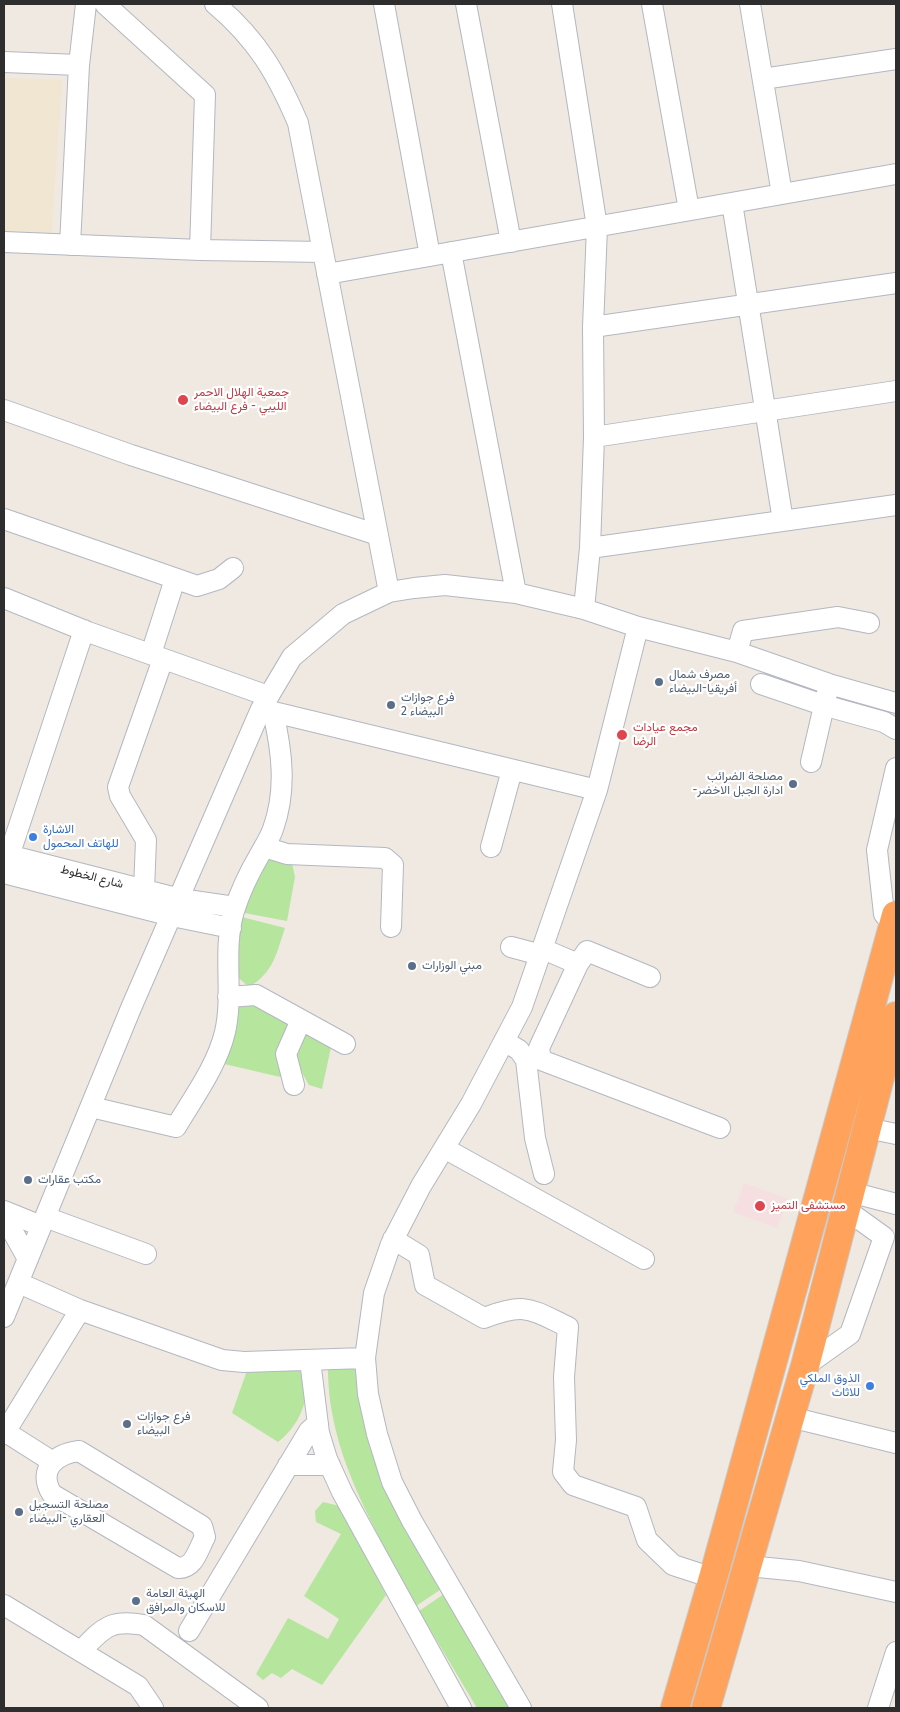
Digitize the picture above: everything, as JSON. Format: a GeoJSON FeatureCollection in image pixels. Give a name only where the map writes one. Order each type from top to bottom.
{"type":"FeatureCollection","features":[{"type":"Feature","properties":{"kind":"highway"},"geometry":{"type":"LineString","coordinates":[[675,1708],[713,1578],[895,920]]}},
{"type":"Feature","properties":{"kind":"highway"},"geometry":{"type":"LineString","coordinates":[[706,1708],[805,1366],[847,1200],[894,1033]]}},
{"type":"Feature","properties":{"kind":"street"},"geometry":{"type":"LineString","coordinates":[[70,245],[79,65],[86,4]]}},
{"type":"Feature","properties":{"kind":"street"},"geometry":{"type":"LineString","coordinates":[[215,4],[233,19],[256,46],[281,83],[298,124],[389,592]]}},
{"type":"Feature","properties":{"kind":"street"},"geometry":{"type":"LineString","coordinates":[[384,4],[430,256]]}},
{"type":"Feature","properties":{"kind":"street"},"geometry":{"type":"LineString","coordinates":[[466,4],[511,242]]}},
{"type":"Feature","properties":{"kind":"street"},"geometry":{"type":"LineString","coordinates":[[562,4],[597,227],[593,327],[594,437],[590,548],[584,609]]}},
{"type":"Feature","properties":{"kind":"street"},"geometry":{"type":"LineString","coordinates":[[652,4],[689,210]]}},
{"type":"Feature","properties":{"kind":"street"},"geometry":{"type":"LineString","coordinates":[[750,4],[782,194]]}},
{"type":"Feature","properties":{"kind":"street"},"geometry":{"type":"LineString","coordinates":[[113,6],[204,95],[200,250]]}},
{"type":"Feature","properties":{"kind":"street"},"geometry":{"type":"LineString","coordinates":[[762,79],[896,59]]}},
{"type":"Feature","properties":{"kind":"street"},"geometry":{"type":"LineString","coordinates":[[4,62],[79,65]]}},
{"type":"Feature","properties":{"kind":"street"},"geometry":{"type":"LineString","coordinates":[[327,274],[896,174]]}},
{"type":"Feature","properties":{"kind":"street"},"geometry":{"type":"LineString","coordinates":[[732,203],[783,521]]}},
{"type":"Feature","properties":{"kind":"street"},"geometry":{"type":"LineString","coordinates":[[4,242],[200,250],[323,252]]}},
{"type":"Feature","properties":{"kind":"street"},"geometry":{"type":"LineString","coordinates":[[451,252],[516,593]]}},
{"type":"Feature","properties":{"kind":"street"},"geometry":{"type":"LineString","coordinates":[[593,327],[896,283]]}},
{"type":"Feature","properties":{"kind":"street"},"geometry":{"type":"LineString","coordinates":[[594,437],[896,391]]}},
{"type":"Feature","properties":{"kind":"street"},"geometry":{"type":"LineString","coordinates":[[4,410],[131,455],[378,535]]}},
{"type":"Feature","properties":{"kind":"street"},"geometry":{"type":"LineString","coordinates":[[590,548],[896,505]]}},
{"type":"Feature","properties":{"kind":"street"},"geometry":{"type":"LineString","coordinates":[[4,519],[197,586],[219,579],[232,568]]}},
{"type":"Feature","properties":{"kind":"street"},"geometry":{"type":"LineString","coordinates":[[144,890],[146,840],[120,796],[118,787],[157,656],[175,579]]}},
{"type":"Feature","properties":{"kind":"street"},"geometry":{"type":"LineString","coordinates":[[4,1317],[131,1008],[267,706],[292,657],[343,614],[389,592],[446,585],[516,593],[584,609],[638,627],[737,652],[829,684],[896,703]]}},
{"type":"Feature","properties":{"kind":"street"},"geometry":{"type":"LineString","coordinates":[[4,598],[84,630],[157,656],[267,706],[512,770],[597,790]]}},
{"type":"Feature","properties":{"kind":"street"},"geometry":{"type":"LineString","coordinates":[[737,652],[743,631],[838,617],[869,623]]}},
{"type":"Feature","properties":{"kind":"street"},"geometry":{"type":"LineString","coordinates":[[520,1708],[412,1521],[392,1482],[377,1434],[368,1394],[365,1358],[374,1294],[393,1239],[421,1186],[471,1104],[522,1007],[597,790],[638,627]]}},
{"type":"Feature","properties":{"kind":"street"},"geometry":{"type":"LineString","coordinates":[[5,861],[84,630]]}},
{"type":"Feature","properties":{"kind":"street"},"geometry":{"type":"LineString","coordinates":[[761,684],[823,705],[884,722],[896,729]]}},
{"type":"Feature","properties":{"kind":"street"},"geometry":{"type":"LineString","coordinates":[[811,762],[829,684]]}},
{"type":"Feature","properties":{"kind":"street"},"geometry":{"type":"LineString","coordinates":[[91,1107],[176,1127],[210,1069],[225,1033],[228,997],[228,948],[235,907],[249,874],[273,829],[283,786],[279,742],[267,706]]}},
{"type":"Feature","properties":{"kind":"street"},"geometry":{"type":"LineString","coordinates":[[895,920],[884,914],[877,850],[896,768]]}},
{"type":"Feature","properties":{"kind":"street"},"geometry":{"type":"LineString","coordinates":[[491,847],[512,770]]}},
{"type":"Feature","properties":{"kind":"street"},"geometry":{"type":"LineString","coordinates":[[264,846],[287,854],[385,858],[393,865],[392,927]]}},
{"type":"Feature","properties":{"kind":"street","name":"شارع الخطوط"},"geometry":{"type":"LineString","coordinates":[[5,861],[144,890],[176,908]]}},
{"type":"Feature","properties":{"kind":"street","name":"شارع الخطوط"},"geometry":{"type":"LineString","coordinates":[[5,861],[176,908]]}},
{"type":"Feature","properties":{"kind":"street"},"geometry":{"type":"LineString","coordinates":[[176,908],[235,907]]}},
{"type":"Feature","properties":{"kind":"street"},"geometry":{"type":"LineString","coordinates":[[176,908],[231,928]]}},
{"type":"Feature","properties":{"kind":"street"},"geometry":{"type":"LineString","coordinates":[[511,947],[542,952],[578,964]]}},
{"type":"Feature","properties":{"kind":"street"},"geometry":{"type":"LineString","coordinates":[[650,977],[587,951],[578,964],[539,1048],[541,1060],[720,1128]]}},
{"type":"Feature","properties":{"kind":"street"},"geometry":{"type":"LineString","coordinates":[[228,997],[256,995],[345,1044]]}},
{"type":"Feature","properties":{"kind":"street"},"geometry":{"type":"LineString","coordinates":[[294,1084],[286,1054],[301,1020]]}},
{"type":"Feature","properties":{"kind":"street"},"geometry":{"type":"LineString","coordinates":[[504,1041],[519,1050],[526,1060],[535,1138],[544,1174]]}},
{"type":"Feature","properties":{"kind":"street"},"geometry":{"type":"LineString","coordinates":[[867,1128],[896,1134]]}},
{"type":"Feature","properties":{"kind":"street"},"geometry":{"type":"LineString","coordinates":[[444,1148],[644,1259]]}},
{"type":"Feature","properties":{"kind":"street"},"geometry":{"type":"LineString","coordinates":[[847,1200],[896,1204]]}},
{"type":"Feature","properties":{"kind":"street"},"geometry":{"type":"LineString","coordinates":[[805,1366],[850,1334],[884,1237],[847,1200]]}},
{"type":"Feature","properties":{"kind":"street"},"geometry":{"type":"LineString","coordinates":[[8,1218],[43,1221]]}},
{"type":"Feature","properties":{"kind":"street"},"geometry":{"type":"LineString","coordinates":[[8,1218],[43,1221],[146,1254]]}},
{"type":"Feature","properties":{"kind":"street"},"geometry":{"type":"LineString","coordinates":[[8,1218],[28,1259]]}},
{"type":"Feature","properties":{"kind":"street"},"geometry":{"type":"LineString","coordinates":[[393,1239],[419,1255],[425,1285],[484,1318],[506,1309],[527,1308],[568,1326],[564,1376],[566,1440],[563,1472],[573,1485],[636,1507],[646,1540],[673,1565],[713,1578]]}},
{"type":"Feature","properties":{"kind":"street"},"geometry":{"type":"LineString","coordinates":[[19,1283],[80,1310],[222,1360],[244,1362],[365,1358]]}},
{"type":"Feature","properties":{"kind":"street"},"geometry":{"type":"LineString","coordinates":[[53,1462],[4,1432],[80,1310]]}},
{"type":"Feature","properties":{"kind":"street"},"geometry":{"type":"LineString","coordinates":[[310,1360],[318,1423],[330,1465],[342,1492],[461,1708]]}},
{"type":"Feature","properties":{"kind":"street"},"geometry":{"type":"LineString","coordinates":[[790,1417],[896,1443]]}},
{"type":"Feature","properties":{"kind":"street"},"geometry":{"type":"LineString","coordinates":[[189,1631],[309,1431],[318,1423]]}},
{"type":"Feature","properties":{"kind":"street"},"geometry":{"type":"LineString","coordinates":[[79,1451],[202,1526],[205,1537],[190,1565],[184,1569],[178,1568],[52,1494],[46,1484],[46,1473],[53,1462],[65,1453],[79,1451]]}},
{"type":"Feature","properties":{"kind":"street"},"geometry":{"type":"LineString","coordinates":[[288,1465],[330,1465]]}},
{"type":"Feature","properties":{"kind":"street"},"geometry":{"type":"LineString","coordinates":[[748,1566],[799,1571],[896,1592]]}},
{"type":"Feature","properties":{"kind":"street"},"geometry":{"type":"LineString","coordinates":[[4,1605],[138,1686],[153,1708]]}},
{"type":"Feature","properties":{"kind":"street"},"geometry":{"type":"LineString","coordinates":[[81,1651],[106,1626],[125,1622],[144,1625],[258,1708]]}},
{"type":"Feature","properties":{"kind":"street"},"geometry":{"type":"LineString","coordinates":[[878,1708],[896,1652]]}},
{"type":"Feature","properties":{"kind":"shaded area"},"geometry":{"type":"Polygon","coordinates":[[[4,78],[62,80],[51,239],[4,237],[4,78]]]}},
{"type":"Feature","properties":{"kind":"shaded area","name":"مستشفى التميز"},"geometry":{"type":"Polygon","coordinates":[[[744,1183],[788,1199],[777,1228],[733,1212],[744,1183]]]}},
{"type":"Feature","properties":{"kind":"green space"},"geometry":{"type":"Polygon","coordinates":[[[275,851],[292,863],[295,877],[287,921],[239,912],[245,889],[275,851]]]}},
{"type":"Feature","properties":{"kind":"green space"},"geometry":{"type":"Polygon","coordinates":[[[238,916],[285,928],[269,969],[249,987],[233,973],[238,916]]]}},
{"type":"Feature","properties":{"kind":"green space"},"geometry":{"type":"Polygon","coordinates":[[[240,998],[287,1016],[289,1026],[289,1079],[220,1063],[240,998]]]}},
{"type":"Feature","properties":{"kind":"green space"},"geometry":{"type":"Polygon","coordinates":[[[298,1032],[333,1038],[322,1089],[309,1085],[298,1065],[295,1047],[298,1032]]]}},
{"type":"Feature","properties":{"kind":"green space"},"geometry":{"type":"Polygon","coordinates":[[[299,1363],[304,1373],[306,1384],[304,1406],[294,1426],[278,1442],[232,1413],[249,1365],[299,1363]]]}},
{"type":"Feature","properties":{"kind":"green space"},"geometry":{"type":"Polygon","coordinates":[[[328,1363],[348,1363],[355,1370],[372,1441],[443,1588],[416,1606],[370,1519],[344,1459],[335,1428],[330,1396],[328,1363]]]}},
{"type":"Feature","properties":{"kind":"green space"},"geometry":{"type":"Polygon","coordinates":[[[323,1502],[340,1506],[386,1595],[322,1685],[292,1669],[281,1678],[272,1673],[263,1680],[256,1674],[288,1618],[328,1639],[339,1619],[304,1596],[341,1534],[316,1522],[315,1511],[323,1502]]]}},
{"type":"Feature","properties":{"kind":"green space"},"geometry":{"type":"Polygon","coordinates":[[[444,1594],[510,1708],[477,1708],[419,1611],[444,1594]]]}},
{"type":"Feature","properties":{"kind":"place","name":"جمعية الهلال الاحمر الليبي - فرع البيضاء"},"geometry":{"type":"Point","coordinates":[183,400]}},
{"type":"Feature","properties":{"kind":"place","name":"مصرف شمال أفريقيا-البيضاء"},"geometry":{"type":"Point","coordinates":[659,682]}},
{"type":"Feature","properties":{"kind":"place","name":"فرع جوازات البيضاء 2"},"geometry":{"type":"Point","coordinates":[391,705]}},
{"type":"Feature","properties":{"kind":"place","name":"مجمع عيادات الرضا"},"geometry":{"type":"Point","coordinates":[622,735]}},
{"type":"Feature","properties":{"kind":"place","name":"مصلحة الضرائب -ادارة الجبل الاخضر"},"geometry":{"type":"Point","coordinates":[793,784]}},
{"type":"Feature","properties":{"kind":"place","name":"الاشارة للهاتف المحمول"},"geometry":{"type":"Point","coordinates":[33,837]}},
{"type":"Feature","properties":{"kind":"place","name":"مبني الوزارات"},"geometry":{"type":"Point","coordinates":[412,966]}},
{"type":"Feature","properties":{"kind":"place","name":"مكتب عقارات"},"geometry":{"type":"Point","coordinates":[28,1180]}},
{"type":"Feature","properties":{"kind":"place","name":"مستشفى التميز"},"geometry":{"type":"Point","coordinates":[760,1206]}},
{"type":"Feature","properties":{"kind":"place","name":"الذوق الملكي للاثاث"},"geometry":{"type":"Point","coordinates":[870,1386]}},
{"type":"Feature","properties":{"kind":"place","name":"فرع جوازات البيضاء"},"geometry":{"type":"Point","coordinates":[127,1424]}},
{"type":"Feature","properties":{"kind":"place","name":"مصلحة التسجيل العقاري -البيضاء"},"geometry":{"type":"Point","coordinates":[19,1512]}},
{"type":"Feature","properties":{"kind":"place","name":"الهيئة العامة للاسكان والمرافق"},"geometry":{"type":"Point","coordinates":[136,1601]}}]}
